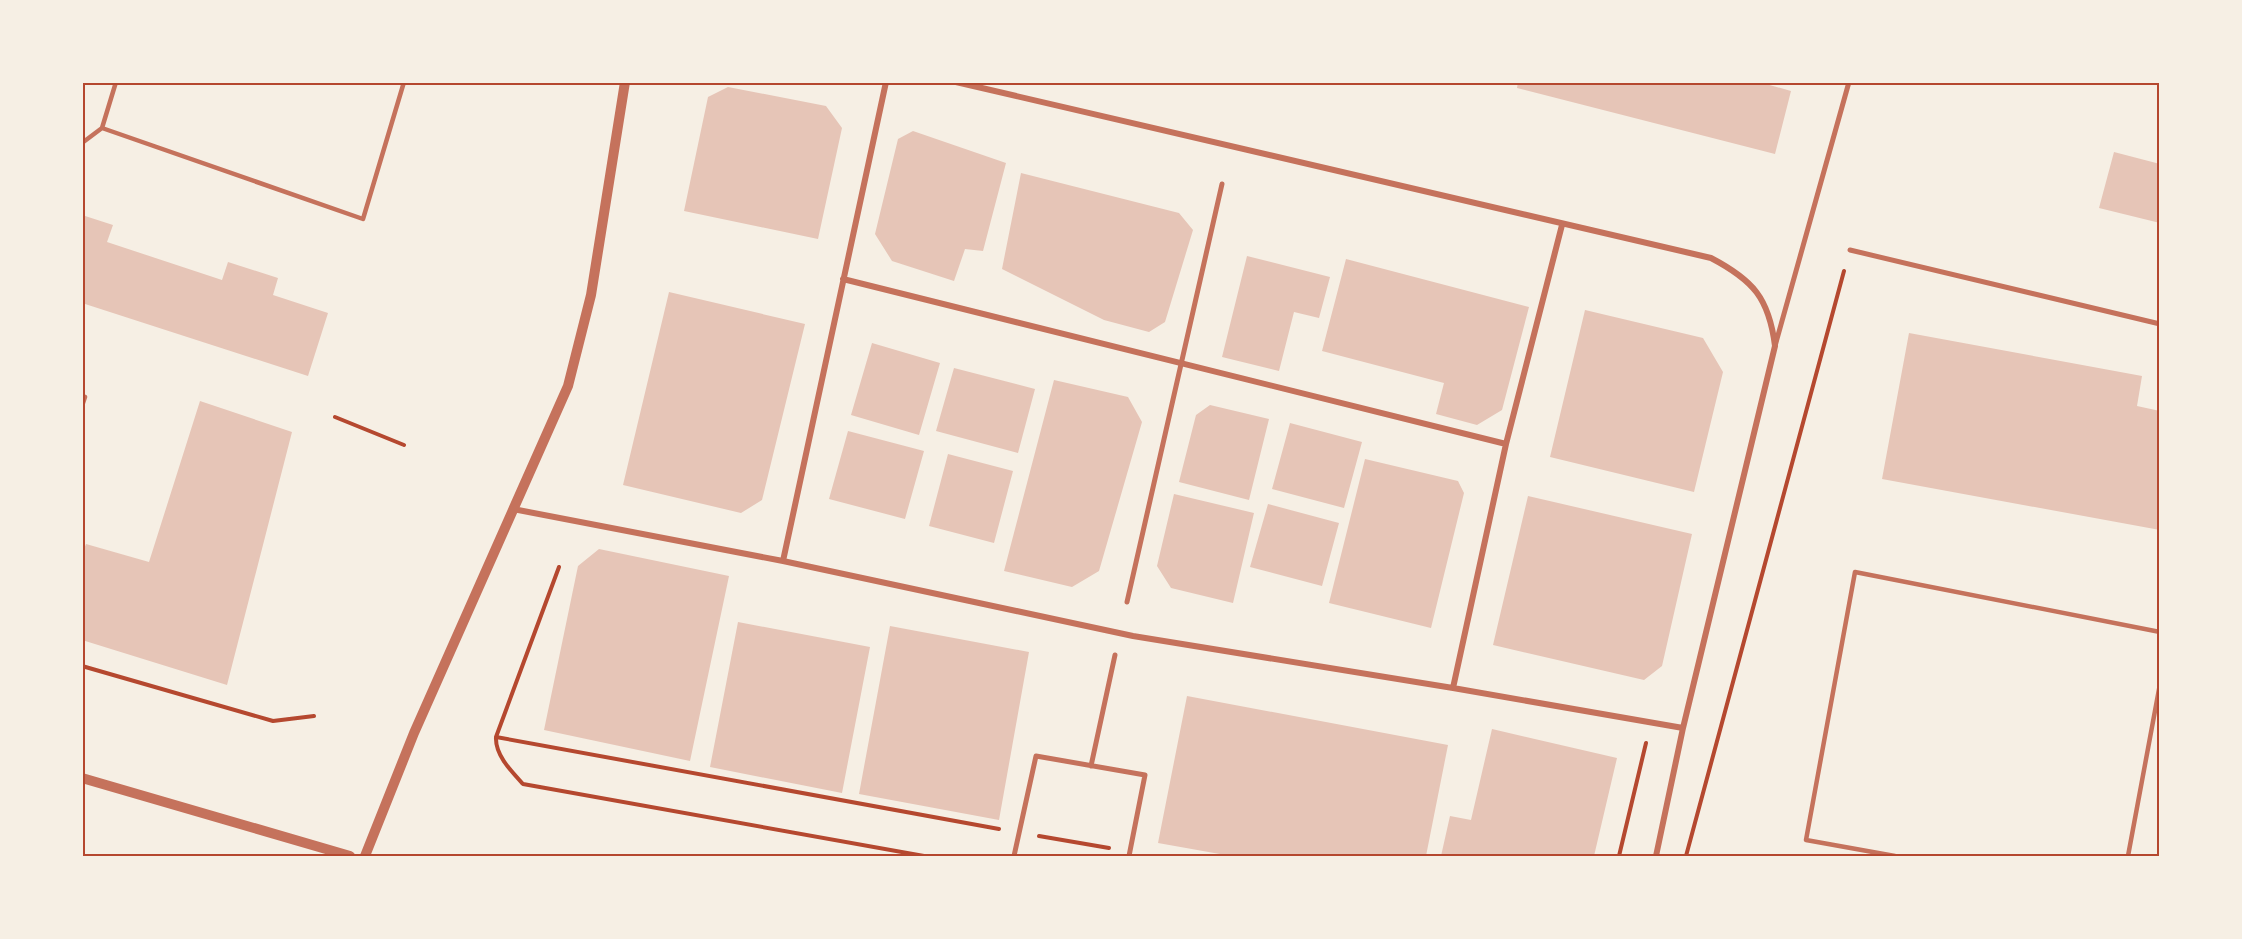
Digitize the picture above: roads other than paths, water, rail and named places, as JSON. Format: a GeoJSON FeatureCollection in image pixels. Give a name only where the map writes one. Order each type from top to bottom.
{"type":"FeatureCollection","features":[{"type":"Feature","properties":{"kind":"street"},"geometry":{"type":"LineString","coordinates":[[365,856],[414,733],[568,386],[591,295],[625,82]]}},
{"type":"Feature","properties":{"kind":"street"},"geometry":{"type":"LineString","coordinates":[[783,561],[886,82]]}},
{"type":"Feature","properties":{"kind":"street"},"geometry":{"type":"LineString","coordinates":[[956,82],[1711,258],[1739,273],[1759,296],[1772,319],[1775,346]]}},
{"type":"Feature","properties":{"kind":"street"},"geometry":{"type":"LineString","coordinates":[[1656,856],[1683,728],[1775,346],[1849,82]]}},
{"type":"Feature","properties":{"kind":"street"},"geometry":{"type":"LineString","coordinates":[[1127,602],[1222,184]]}},
{"type":"Feature","properties":{"kind":"street"},"geometry":{"type":"LineString","coordinates":[[1453,688],[1506,444],[1562,225]]}},
{"type":"Feature","properties":{"kind":"street"},"geometry":{"type":"LineString","coordinates":[[1850,250],[2160,324]]}},
{"type":"Feature","properties":{"kind":"street"},"geometry":{"type":"LineString","coordinates":[[843,279],[1506,444]]}},
{"type":"Feature","properties":{"kind":"street"},"geometry":{"type":"LineString","coordinates":[[513,509],[783,561],[1133,636],[1683,728]]}},
{"type":"Feature","properties":{"kind":"street"},"geometry":{"type":"LineString","coordinates":[[1091,766],[1115,655]]}},
{"type":"Feature","properties":{"kind":"street"},"geometry":{"type":"LineString","coordinates":[[1014,856],[1036,756],[1145,775],[1129,854]]}},
{"type":"Feature","properties":{"kind":"street"},"geometry":{"type":"LineString","coordinates":[[82,778],[350,856]]}},
{"type":"Feature","properties":{"kind":"lane"},"geometry":{"type":"LineString","coordinates":[[82,143],[102,128],[116,82]]}},
{"type":"Feature","properties":{"kind":"lane"},"geometry":{"type":"LineString","coordinates":[[102,128],[363,219],[404,82]]}},
{"type":"Feature","properties":{"kind":"lane"},"geometry":{"type":"LineString","coordinates":[[82,396],[85,397],[82,406]]}},
{"type":"Feature","properties":{"kind":"lane"},"geometry":{"type":"LineString","coordinates":[[1895,856],[1806,840],[1855,572],[2160,632]]}},
{"type":"Feature","properties":{"kind":"lane"},"geometry":{"type":"LineString","coordinates":[[2127,856],[2160,684]]}}]}
